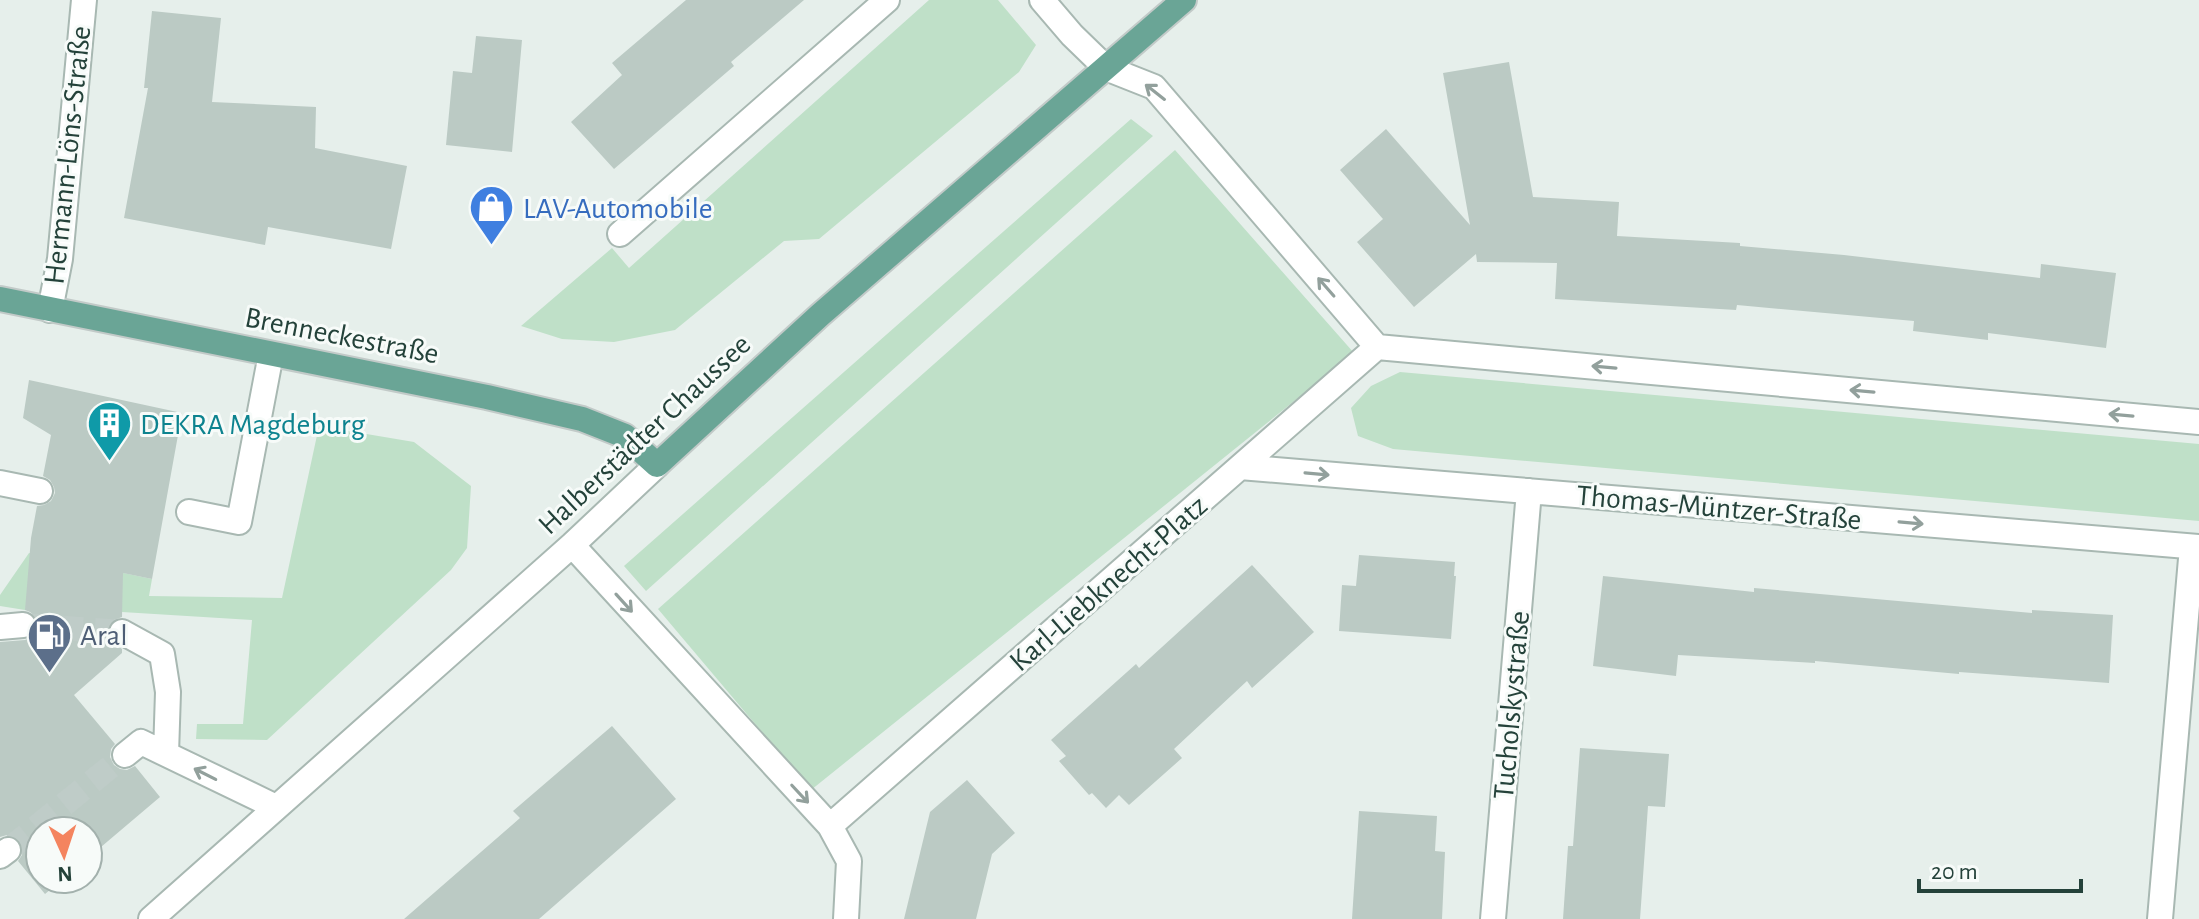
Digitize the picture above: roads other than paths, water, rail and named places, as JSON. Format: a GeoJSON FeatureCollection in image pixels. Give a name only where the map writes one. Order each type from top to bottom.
{"type":"FeatureCollection","features":[{"type":"Feature","properties":{"kind":"main road","name":"Halberstädter Chaussee"},"geometry":{"type":"LineString","coordinates":[[657,465],[820,315],[1184,0]]}},
{"type":"Feature","properties":{"kind":"main road","name":"Brenneckestraße"},"geometry":{"type":"LineString","coordinates":[[0,299],[582,419],[625,436],[657,465]]}},
{"type":"Feature","properties":{"kind":"street","name":"Hermann-Löns-Straße"},"geometry":{"type":"LineString","coordinates":[[50,310],[60,259],[84,0]]}},
{"type":"Feature","properties":{"kind":"street"},"geometry":{"type":"LineString","coordinates":[[620,234],[887,0]]}},
{"type":"Feature","properties":{"kind":"street"},"geometry":{"type":"LineString","coordinates":[[1042,0],[1106,68],[1154,87],[1377,347],[2199,422]]}},
{"type":"Feature","properties":{"kind":"street","name":"Karl-Liebknecht-Platz"},"geometry":{"type":"LineString","coordinates":[[830,826],[1377,347]]}},
{"type":"Feature","properties":{"kind":"street"},"geometry":{"type":"LineString","coordinates":[[189,512],[239,522],[271,354]]}},
{"type":"Feature","properties":{"kind":"street","name":"Halberstädter Chaussee"},"geometry":{"type":"LineString","coordinates":[[151,919],[572,545],[657,465]]}},
{"type":"Feature","properties":{"kind":"street","name":"Thomas-Müntzer-Straße"},"geometry":{"type":"LineString","coordinates":[[1240,467],[2196,547]]}},
{"type":"Feature","properties":{"kind":"street"},"geometry":{"type":"LineString","coordinates":[[0,483],[40,491]]}},
{"type":"Feature","properties":{"kind":"street","name":"Tucholskystraße"},"geometry":{"type":"LineString","coordinates":[[1493,919],[1529,491]]}},
{"type":"Feature","properties":{"kind":"street"},"geometry":{"type":"LineString","coordinates":[[572,545],[830,826],[849,861],[846,919]]}},
{"type":"Feature","properties":{"kind":"street"},"geometry":{"type":"LineString","coordinates":[[2160,919],[2196,547]]}},
{"type":"Feature","properties":{"kind":"street"},"geometry":{"type":"LineString","coordinates":[[122,632],[162,654],[168,692],[166,754]]}},
{"type":"Feature","properties":{"kind":"street"},"geometry":{"type":"LineString","coordinates":[[125,755],[141,742],[276,807]]}},
{"type":"Feature","properties":{"kind":"tunnel"},"geometry":{"type":"LineString","coordinates":[[23,625],[122,632]]}},
{"type":"Feature","properties":{"kind":"tunnel"},"geometry":{"type":"LineString","coordinates":[[8,850],[125,755]]}},
{"type":"Feature","properties":{"kind":"place","name":"LAV-Automobile"},"geometry":{"type":"Point","coordinates":[492,247]}},
{"type":"Feature","properties":{"kind":"place","name":"DEKRA Magdeburg"},"geometry":{"type":"Point","coordinates":[109,463]}},
{"type":"Feature","properties":{"kind":"place","name":"Aral"},"geometry":{"type":"Point","coordinates":[49,674]}}]}
